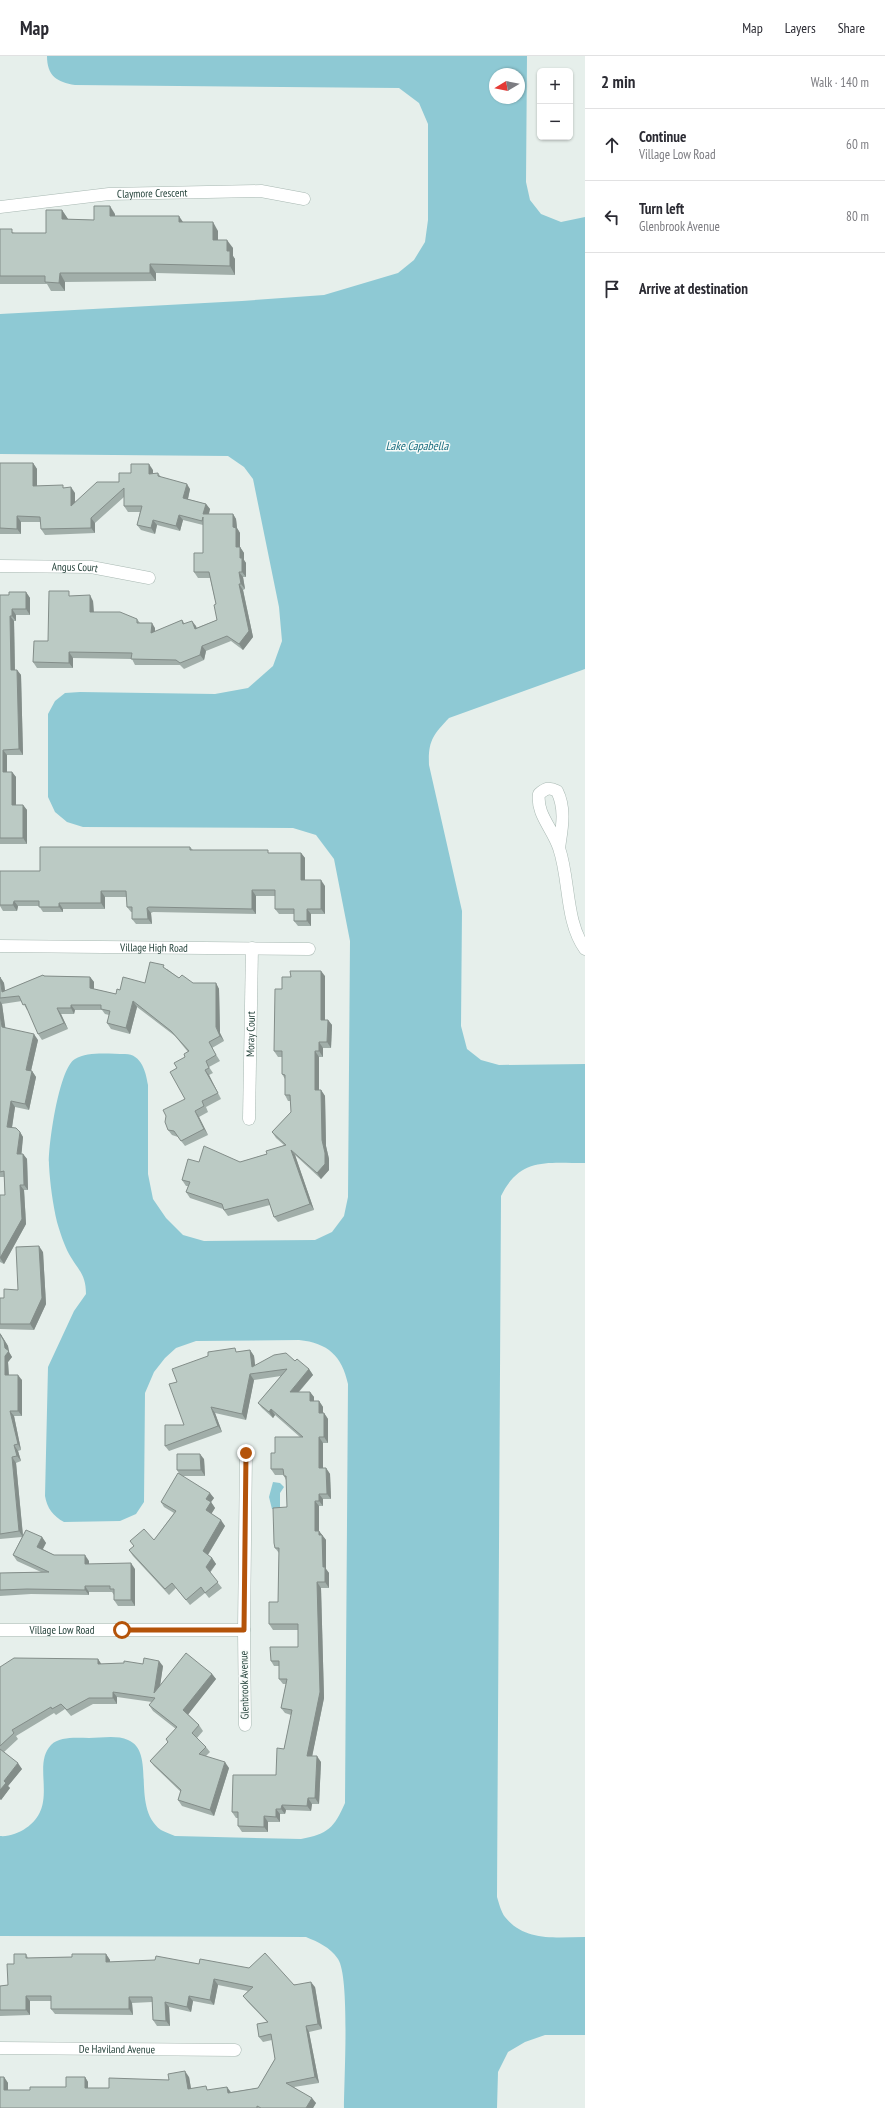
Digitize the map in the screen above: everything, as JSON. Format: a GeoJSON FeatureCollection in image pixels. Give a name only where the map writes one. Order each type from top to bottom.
{"type":"FeatureCollection","features":[{"type":"Feature","properties":{"kind":"street","name":"Claymore Crescent"},"geometry":{"type":"LineString","coordinates":[[0,207],[109,194],[261,191],[304,199]]}},
{"type":"Feature","properties":{"kind":"street","name":"Angus Court"},"geometry":{"type":"LineString","coordinates":[[0,566],[92,567],[149,578]]}},
{"type":"Feature","properties":{"kind":"street"},"geometry":{"type":"LineString","coordinates":[[559,848],[576,932],[585,949]]}},
{"type":"Feature","properties":{"kind":"street","name":"Village High Road"},"geometry":{"type":"LineString","coordinates":[[0,946],[309,949]]}},
{"type":"Feature","properties":{"kind":"street","name":"Moray Court"},"geometry":{"type":"LineString","coordinates":[[249,1119],[252,948]]}},
{"type":"Feature","properties":{"kind":"street","name":"Glenbrook Avenue"},"geometry":{"type":"LineString","coordinates":[[245,1726],[244,1630],[246,1453]]}},
{"type":"Feature","properties":{"kind":"street","name":"Village Low Road"},"geometry":{"type":"LineString","coordinates":[[0,1630],[244,1630]]}},
{"type":"Feature","properties":{"kind":"street","name":"De Haviland Avenue"},"geometry":{"type":"LineString","coordinates":[[0,2048],[234,2050]]}},
{"type":"Feature","properties":{"kind":"water","name":"Lake Capabella"},"geometry":{"type":"Polygon","coordinates":[[[47,56],[527,56],[526,182],[530,200],[541,214],[561,222],[585,217],[585,669],[449,718],[435,734],[429,750],[429,765],[462,911],[461,1026],[467,1049],[481,1060],[499,1065],[585,1064],[585,1163],[547,1163],[526,1168],[517,1174],[501,1196],[497,1897],[505,1917],[522,1931],[552,1937],[585,1937],[585,2035],[545,2035],[525,2042],[508,2052],[498,2072],[497,2108],[344,2108],[345,2007],[342,1969],[338,1959],[328,1948],[306,1937],[0,1936],[0,1836],[20,1832],[36,1819],[44,1797],[43,1764],[51,1745],[59,1740],[114,1737],[124,1738],[136,1746],[141,1756],[147,1808],[152,1820],[161,1830],[175,1836],[301,1839],[318,1835],[329,1828],[337,1818],[345,1803],[348,1384],[338,1359],[326,1348],[318,1344],[299,1340],[196,1341],[176,1348],[165,1358],[154,1372],[145,1393],[144,1502],[136,1514],[120,1521],[64,1522],[51,1511],[45,1496],[48,1367],[74,1311],[86,1294],[85,1282],[81,1272],[67,1250],[57,1222],[49,1172],[50,1142],[59,1091],[69,1065],[80,1056],[106,1053],[131,1055],[135,1057],[142,1065],[148,1085],[148,1174],[153,1199],[166,1218],[183,1235],[204,1241],[315,1240],[332,1232],[344,1216],[348,1197],[350,941],[334,859],[316,835],[293,828],[83,827],[67,822],[55,812],[48,797],[48,714],[55,701],[65,693],[215,694],[248,688],[273,666],[282,641],[279,607],[253,479],[244,467],[228,456],[0,454],[0,314],[324,295],[398,273],[414,260],[425,242],[428,220],[428,124],[419,103],[399,88],[75,85],[58,80],[49,69],[47,56]]]}},
{"type":"Feature","properties":{"kind":"water"},"geometry":{"type":"Polygon","coordinates":[[[273,1482],[280,1483],[284,1487],[280,1493],[280,1509],[272,1509],[269,1497],[273,1482]]]}},
{"type":"Feature","properties":{"kind":"building"},"geometry":{"type":"Polygon","coordinates":[[[94,206],[110,206],[110,216],[179,216],[179,222],[213,222],[213,240],[227,240],[227,251],[230,251],[230,266],[150,264],[150,273],[60,273],[59,283],[45,282],[45,276],[0,276],[0,229],[12,229],[12,233],[46,233],[46,210],[62,210],[62,219],[94,220],[94,206]]]}},
{"type":"Feature","properties":{"kind":"building"},"geometry":{"type":"Polygon","coordinates":[[[0,463],[33,463],[33,486],[63,485],[63,488],[71,487],[71,506],[97,482],[119,482],[119,473],[131,473],[131,464],[149,464],[149,474],[158,473],[158,476],[187,484],[183,498],[206,504],[203,514],[233,514],[233,527],[236,528],[236,547],[240,547],[240,558],[242,558],[242,572],[239,572],[241,584],[239,584],[249,631],[239,644],[227,636],[202,646],[200,655],[180,663],[176,660],[131,659],[132,653],[69,652],[69,663],[33,662],[34,641],[48,641],[49,591],[69,591],[69,596],[90,595],[90,612],[120,612],[137,619],[137,623],[152,623],[151,633],[182,620],[183,624],[192,621],[195,629],[217,620],[214,605],[216,604],[209,572],[194,572],[194,553],[203,553],[203,517],[202,521],[179,515],[176,526],[153,520],[151,528],[137,525],[142,506],[124,506],[124,488],[91,518],[91,528],[41,529],[40,517],[17,516],[17,529],[0,528],[0,463]]]}},
{"type":"Feature","properties":{"kind":"building"},"geometry":{"type":"Polygon","coordinates":[[[9,592],[26,592],[26,609],[12,609],[12,616],[10,616],[11,670],[17,670],[19,749],[3,750],[3,772],[12,772],[12,805],[23,805],[23,838],[0,838],[0,595],[9,595],[9,592]]]}},
{"type":"Feature","properties":{"kind":"building"},"geometry":{"type":"Polygon","coordinates":[[[40,847],[190,847],[190,850],[268,850],[268,853],[301,853],[301,880],[321,880],[321,909],[307,909],[307,921],[294,921],[294,909],[275,909],[275,890],[252,890],[252,909],[149,907],[147,908],[148,919],[132,919],[132,907],[127,907],[126,891],[101,891],[101,903],[59,903],[59,907],[39,907],[39,901],[14,901],[13,905],[0,905],[0,871],[40,871],[40,847]]]}},
{"type":"Feature","properties":{"kind":"building"},"geometry":{"type":"Polygon","coordinates":[[[150,962],[164,965],[163,967],[179,978],[182,975],[193,983],[216,983],[216,1027],[220,1036],[209,1042],[216,1055],[206,1061],[209,1068],[205,1070],[218,1093],[202,1101],[204,1106],[195,1111],[204,1129],[181,1141],[174,1131],[168,1130],[165,1122],[166,1116],[163,1110],[185,1099],[170,1072],[177,1068],[174,1063],[185,1057],[184,1054],[189,1051],[171,1031],[133,1001],[126,1028],[107,1023],[110,1011],[101,1009],[101,1005],[71,1005],[71,1008],[57,1008],[64,1023],[38,1034],[25,1004],[23,1005],[19,996],[0,998],[0,977],[2,992],[43,975],[90,977],[90,988],[116,994],[117,989],[120,990],[123,977],[145,983],[150,962]]]}},
{"type":"Feature","properties":{"kind":"building"},"geometry":{"type":"Polygon","coordinates":[[[290,971],[321,971],[321,1020],[328,1020],[327,1042],[319,1042],[319,1051],[315,1051],[315,1090],[321,1090],[322,1140],[325,1153],[325,1164],[317,1173],[291,1150],[310,1204],[274,1217],[268,1199],[224,1210],[222,1204],[186,1192],[190,1182],[182,1180],[188,1159],[199,1162],[204,1146],[240,1162],[267,1154],[266,1151],[286,1145],[272,1132],[291,1112],[290,1095],[285,1095],[285,1075],[282,1074],[282,1051],[274,1051],[275,989],[282,989],[282,977],[291,977],[290,971]]]}},
{"type":"Feature","properties":{"kind":"building"},"geometry":{"type":"Polygon","coordinates":[[[0,1014],[2,1027],[34,1034],[26,1070],[32,1071],[25,1104],[11,1101],[7,1127],[16,1128],[20,1132],[17,1154],[23,1154],[24,1185],[20,1185],[22,1219],[0,1258],[0,1195],[5,1195],[4,1171],[0,1172],[0,1014]]]}},
{"type":"Feature","properties":{"kind":"building"},"geometry":{"type":"Polygon","coordinates":[[[39,1246],[42,1298],[30,1324],[0,1324],[0,1298],[4,1298],[4,1289],[18,1290],[16,1247],[39,1246]]]}},
{"type":"Feature","properties":{"kind":"building"},"geometry":{"type":"Polygon","coordinates":[[[0,1334],[4,1341],[5,1348],[9,1351],[5,1356],[5,1375],[18,1375],[18,1411],[10,1411],[18,1444],[14,1445],[17,1456],[12,1457],[19,1531],[0,1534],[0,1334]]]}},
{"type":"Feature","properties":{"kind":"building"},"geometry":{"type":"Polygon","coordinates":[[[235,1348],[236,1352],[250,1350],[252,1367],[274,1355],[286,1353],[295,1361],[297,1359],[309,1369],[290,1392],[310,1392],[310,1401],[319,1401],[319,1413],[324,1413],[324,1437],[319,1437],[319,1468],[326,1468],[327,1494],[319,1494],[319,1501],[315,1501],[315,1531],[319,1531],[319,1535],[322,1535],[323,1567],[325,1567],[325,1582],[317,1582],[320,1692],[307,1756],[317,1756],[315,1798],[308,1798],[307,1806],[282,1805],[281,1809],[276,1809],[276,1817],[264,1816],[264,1827],[238,1826],[238,1812],[232,1812],[233,1775],[276,1775],[277,1748],[284,1749],[292,1710],[281,1708],[287,1679],[279,1679],[279,1661],[271,1661],[270,1647],[298,1647],[298,1624],[269,1624],[269,1602],[278,1602],[279,1548],[275,1548],[274,1543],[273,1508],[287,1507],[286,1476],[284,1476],[283,1469],[271,1469],[271,1453],[275,1453],[275,1437],[303,1437],[271,1409],[269,1412],[258,1403],[287,1369],[250,1374],[242,1414],[211,1407],[218,1426],[165,1446],[165,1425],[184,1425],[169,1384],[177,1382],[172,1369],[208,1356],[208,1352],[235,1348]]]}},
{"type":"Feature","properties":{"kind":"building"},"geometry":{"type":"Polygon","coordinates":[[[177,1454],[200,1454],[201,1470],[177,1470],[177,1454]]]}},
{"type":"Feature","properties":{"kind":"building"},"geometry":{"type":"Polygon","coordinates":[[[178,1473],[210,1493],[206,1499],[211,1502],[206,1510],[221,1520],[203,1551],[212,1558],[206,1567],[218,1582],[205,1593],[201,1587],[186,1600],[172,1583],[165,1589],[129,1550],[134,1546],[130,1541],[144,1529],[154,1540],[176,1511],[161,1502],[178,1473]]]}},
{"type":"Feature","properties":{"kind":"building"},"geometry":{"type":"Polygon","coordinates":[[[26,1530],[42,1537],[37,1547],[54,1555],[85,1555],[85,1564],[131,1563],[131,1600],[114,1600],[114,1589],[110,1589],[110,1586],[85,1586],[85,1590],[0,1590],[0,1573],[49,1572],[13,1555],[26,1530]]]}},
{"type":"Feature","properties":{"kind":"building"},"geometry":{"type":"Polygon","coordinates":[[[186,1653],[212,1674],[183,1710],[199,1725],[192,1733],[206,1747],[199,1754],[225,1762],[210,1810],[178,1800],[181,1790],[150,1761],[168,1742],[166,1739],[177,1727],[149,1705],[155,1698],[113,1692],[113,1698],[89,1698],[67,1710],[61,1704],[52,1709],[51,1707],[12,1730],[14,1733],[0,1746],[0,1667],[14,1658],[98,1659],[98,1664],[124,1663],[124,1661],[143,1664],[144,1658],[159,1661],[154,1693],[186,1653]]]}},
{"type":"Feature","properties":{"kind":"building"},"geometry":{"type":"Polygon","coordinates":[[[0,1749],[18,1763],[4,1781],[6,1783],[0,1790],[0,1749]]]}},
{"type":"Feature","properties":{"kind":"building"},"geometry":{"type":"Polygon","coordinates":[[[265,1953],[294,1985],[311,1982],[318,2024],[306,2026],[315,2077],[286,2083],[312,2098],[306,2108],[261,2108],[257,2106],[257,2108],[0,2108],[0,2077],[4,2077],[4,2090],[30,2090],[30,2087],[66,2087],[66,2077],[85,2077],[85,2088],[109,2088],[109,2078],[169,2080],[168,2074],[185,2071],[188,2089],[206,2086],[207,2090],[227,2087],[228,2093],[258,2088],[275,2059],[271,2034],[259,2037],[257,2024],[268,2022],[243,1996],[253,1987],[214,1979],[210,2000],[189,1996],[187,2007],[165,2002],[166,2021],[153,2020],[152,1997],[129,1997],[129,2009],[51,2009],[51,1996],[26,1996],[26,2010],[0,2010],[0,1986],[8,1985],[7,1964],[14,1964],[14,1954],[26,1954],[26,1958],[72,1957],[72,1954],[106,1954],[106,1962],[155,1960],[156,1956],[199,1964],[200,1959],[249,1968],[265,1953]]]}},
{"type":"Feature","properties":{"kind":"route"},"geometry":{"type":"LineString","coordinates":[[122,1630],[244,1630],[246,1453]]}}]}
